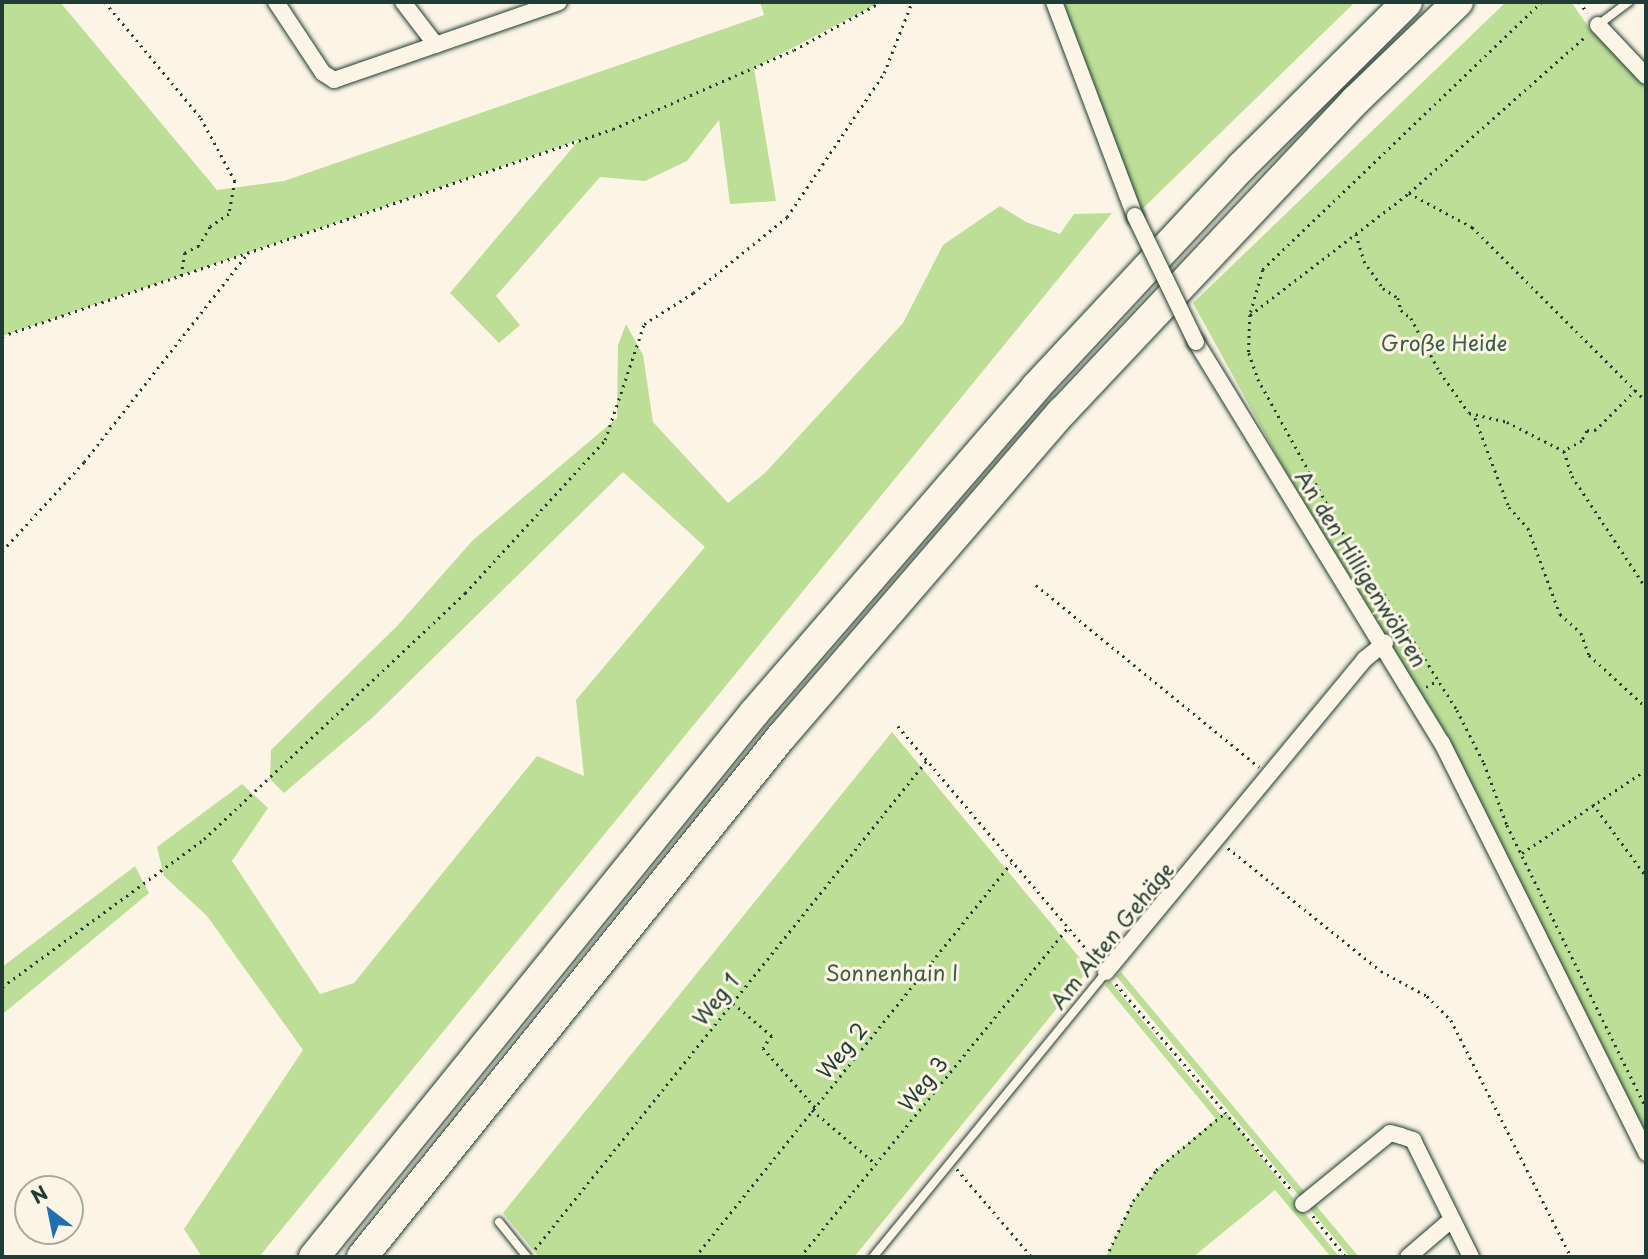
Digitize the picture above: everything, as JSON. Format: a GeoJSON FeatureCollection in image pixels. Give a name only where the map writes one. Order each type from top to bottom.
{"type":"FeatureCollection","features":[{"type":"Feature","properties":{"kind":"highway"},"geometry":{"type":"LineString","coordinates":[[314,1257],[754,713],[1036,387],[1241,167],[1407,2]]}},
{"type":"Feature","properties":{"kind":"highway"},"geometry":{"type":"LineString","coordinates":[[362,1257],[782,736],[1062,412],[1355,101],[1458,2]]}},
{"type":"Feature","properties":{"kind":"street"},"geometry":{"type":"LineString","coordinates":[[276,2],[323,73],[334,80],[559,2]]}},
{"type":"Feature","properties":{"kind":"street"},"geometry":{"type":"LineString","coordinates":[[403,2],[436,45]]}},
{"type":"Feature","properties":{"kind":"street","name":"An den Hilligenwöhren"},"geometry":{"type":"LineString","coordinates":[[1054,2],[1135,216],[1196,342],[1385,643],[1442,743],[1646,1153]]}},
{"type":"Feature","properties":{"kind":"street"},"geometry":{"type":"LineString","coordinates":[[1598,25],[1646,76]]}},
{"type":"Feature","properties":{"kind":"street","name":"Am Alten Gehäge"},"geometry":{"type":"LineString","coordinates":[[1106,972],[1365,659],[1385,643]]}},
{"type":"Feature","properties":{"kind":"street"},"geometry":{"type":"LineString","coordinates":[[1303,1205],[1390,1133],[1413,1140],[1471,1257]]}},
{"type":"Feature","properties":{"kind":"street"},"geometry":{"type":"LineString","coordinates":[[1408,1257],[1451,1220]]}},
{"type":"Feature","properties":{"kind":"lane"},"geometry":{"type":"LineString","coordinates":[[1598,25],[1629,2]]}},
{"type":"Feature","properties":{"kind":"lane","name":"Am Alten Gehäge"},"geometry":{"type":"LineString","coordinates":[[873,1257],[1106,972]]}},
{"type":"Feature","properties":{"kind":"lane"},"geometry":{"type":"LineString","coordinates":[[499,1222],[527,1257]]}},
{"type":"Feature","properties":{"kind":"path"},"geometry":{"type":"LineString","coordinates":[[106,2],[201,118],[235,181],[229,214],[210,227],[199,246],[185,253],[180,278]]}},
{"type":"Feature","properties":{"kind":"path"},"geometry":{"type":"LineString","coordinates":[[2,337],[613,129],[794,50],[881,2]]}},
{"type":"Feature","properties":{"kind":"path"},"geometry":{"type":"LineString","coordinates":[[2,987],[204,839],[465,593],[605,440],[644,324],[693,293],[787,217],[884,73],[912,2]]}},
{"type":"Feature","properties":{"kind":"path"},"geometry":{"type":"LineString","coordinates":[[1542,2],[1263,270],[1250,315],[1249,353],[1258,379],[1369,580],[1384,594],[1457,710],[1522,853],[1646,1107]]}},
{"type":"Feature","properties":{"kind":"path"},"geometry":{"type":"LineString","coordinates":[[1250,315],[1409,194],[1598,25]]}},
{"type":"Feature","properties":{"kind":"path"},"geometry":{"type":"LineString","coordinates":[[1409,194],[1472,227],[1646,401]]}},
{"type":"Feature","properties":{"kind":"path"},"geometry":{"type":"LineString","coordinates":[[1356,234],[1364,261],[1383,288],[1398,298],[1440,372],[1475,418],[1509,507],[1528,528],[1560,614],[1581,633],[1588,654],[1646,707]]}},
{"type":"Feature","properties":{"kind":"path"},"geometry":{"type":"LineString","coordinates":[[2,551],[84,462],[246,255]]}},
{"type":"Feature","properties":{"kind":"path"},"geometry":{"type":"LineString","coordinates":[[1564,451],[1582,441],[1587,432],[1597,430],[1636,390]]}},
{"type":"Feature","properties":{"kind":"path"},"geometry":{"type":"LineString","coordinates":[[1475,418],[1507,422],[1564,451],[1572,477],[1604,519],[1646,588]]}},
{"type":"Feature","properties":{"kind":"path"},"geometry":{"type":"LineString","coordinates":[[1036,585],[1270,775]]}},
{"type":"Feature","properties":{"kind":"path"},"geometry":{"type":"LineString","coordinates":[[898,726],[1346,1257]]}},
{"type":"Feature","properties":{"kind":"path","name":"Weg 1"},"geometry":{"type":"LineString","coordinates":[[527,1257],[927,760]]}},
{"type":"Feature","properties":{"kind":"path"},"geometry":{"type":"LineString","coordinates":[[1522,853],[1646,770]]}},
{"type":"Feature","properties":{"kind":"path"},"geometry":{"type":"LineString","coordinates":[[1593,804],[1646,876]]}},
{"type":"Feature","properties":{"kind":"path"},"geometry":{"type":"LineString","coordinates":[[1217,840],[1381,971],[1427,996],[1445,1013],[1462,1037],[1571,1257]]}},
{"type":"Feature","properties":{"kind":"path","name":"Weg 2"},"geometry":{"type":"LineString","coordinates":[[695,1257],[1011,863]]}},
{"type":"Feature","properties":{"kind":"path","name":"Weg 3"},"geometry":{"type":"LineString","coordinates":[[800,1257],[1068,928]]}},
{"type":"Feature","properties":{"kind":"path"},"geometry":{"type":"LineString","coordinates":[[733,1003],[772,1037],[763,1048],[814,1109],[876,1164]]}},
{"type":"Feature","properties":{"kind":"path"},"geometry":{"type":"LineString","coordinates":[[1106,1257],[1133,1201],[1156,1170],[1226,1112]]}},
{"type":"Feature","properties":{"kind":"path"},"geometry":{"type":"LineString","coordinates":[[952,1162],[1032,1257]]}},
{"type":"Feature","properties":{"kind":"green space"},"geometry":{"type":"Polygon","coordinates":[[[2,2],[60,2],[217,190],[284,181],[764,15],[760,2],[881,2],[754,68],[776,201],[730,204],[719,120],[687,161],[645,181],[600,177],[496,296],[520,325],[499,343],[450,293],[579,140],[2,336],[2,2]]]}},
{"type":"Feature","properties":{"kind":"green space"},"geometry":{"type":"Polygon","coordinates":[[[1054,2],[1355,2],[1135,216],[1054,2]]]}},
{"type":"Feature","properties":{"kind":"green space","name":"Große Heide"},"geometry":{"type":"Polygon","coordinates":[[[1506,2],[1571,2],[1590,29],[1646,82],[1646,1139],[1439,722],[1304,505],[1193,303],[1506,2]]]}},
{"type":"Feature","properties":{"kind":"green space"},"geometry":{"type":"Polygon","coordinates":[[[1000,206],[1026,222],[1060,234],[1074,214],[1112,213],[259,1257],[202,1257],[184,1229],[303,1050],[207,916],[164,876],[157,847],[242,784],[268,808],[232,861],[320,994],[354,983],[537,756],[584,776],[576,700],[705,547],[623,472],[372,718],[284,793],[270,779],[271,750],[397,626],[473,540],[617,418],[618,345],[626,324],[643,355],[653,422],[728,503],[765,473],[903,323],[943,245],[1000,206]]]}},
{"type":"Feature","properties":{"kind":"green space","name":"Sonnenhain I"},"geometry":{"type":"Polygon","coordinates":[[[892,732],[1089,969],[854,1257],[539,1257],[503,1213],[892,732]]]}},
{"type":"Feature","properties":{"kind":"green space"},"geometry":{"type":"Polygon","coordinates":[[[135,866],[149,893],[4,1013],[2,967],[135,866]]]}},
{"type":"Feature","properties":{"kind":"green space"},"geometry":{"type":"Polygon","coordinates":[[[1121,972],[1359,1257],[1350,1257],[1116,976],[1121,972]]]}},
{"type":"Feature","properties":{"kind":"green space"},"geometry":{"type":"Polygon","coordinates":[[[1110,981],[1221,1115],[1226,1112],[1339,1257],[1331,1257],[1275,1190],[1193,1257],[1106,1257],[1133,1201],[1156,1170],[1216,1119],[1105,985],[1110,981]]]}}]}
